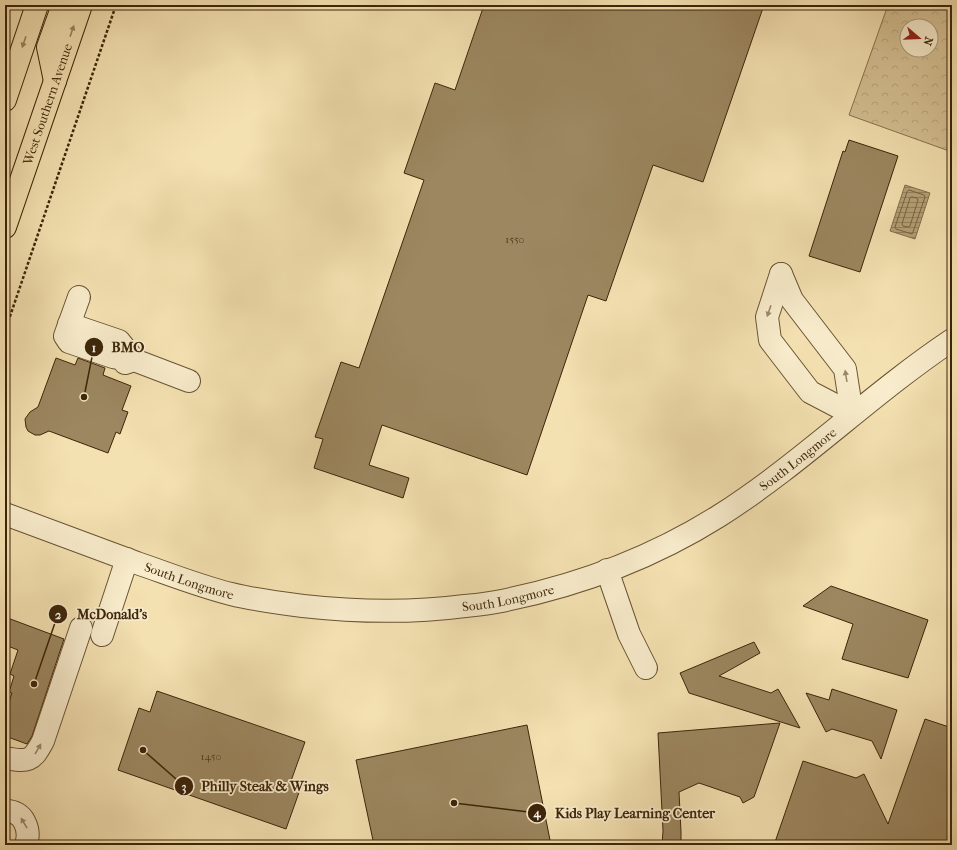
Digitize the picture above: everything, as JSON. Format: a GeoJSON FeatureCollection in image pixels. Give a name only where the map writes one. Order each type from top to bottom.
{"type":"FeatureCollection","features":[{"type":"Feature","properties":{"kind":"main road"},"geometry":{"type":"LineString","coordinates":[[5,100],[37,5]]}},
{"type":"Feature","properties":{"kind":"main road"},"geometry":{"type":"LineString","coordinates":[[55,80],[48,47],[62,5]]}},
{"type":"Feature","properties":{"kind":"main road","name":"West Southern Avenue"},"geometry":{"type":"LineString","coordinates":[[5,227],[81,5]]}},
{"type":"Feature","properties":{"kind":"street"},"geometry":{"type":"LineString","coordinates":[[781,274],[792,300],[845,369],[852,414],[810,392],[770,340],[766,317],[781,274]]}},
{"type":"Feature","properties":{"kind":"street"},"geometry":{"type":"LineString","coordinates":[[79,297],[67,330],[69,342],[113,357],[134,360],[189,381]]}},
{"type":"Feature","properties":{"kind":"street","name":"South Longmore"},"geometry":{"type":"LineString","coordinates":[[5,514],[200,586],[235,595],[326,609],[372,611],[417,611],[495,603],[580,581],[648,554],[716,517],[752,494],[797,460],[852,414],[929,355],[952,340]]}},
{"type":"Feature","properties":{"kind":"street"},"geometry":{"type":"LineString","coordinates":[[102,635],[127,559]]}},
{"type":"Feature","properties":{"kind":"street"},"geometry":{"type":"LineString","coordinates":[[607,570],[629,634],[646,668]]}},
{"type":"Feature","properties":{"kind":"street"},"geometry":{"type":"LineString","coordinates":[[5,758],[16,760],[30,759],[36,753],[43,741],[81,628]]}},
{"type":"Feature","properties":{"kind":"street"},"geometry":{"type":"LineString","coordinates":[[5,811],[19,815],[24,820],[28,829],[26,845]]}},
{"type":"Feature","properties":{"kind":"path"},"geometry":{"type":"LineString","coordinates":[[5,331],[116,5]]}},
{"type":"Feature","properties":{"kind":"green space"},"geometry":{"type":"Polygon","coordinates":[[[888,5],[952,5],[952,152],[849,115],[888,5]]]}},
{"type":"Feature","properties":{"kind":"water"},"geometry":{"type":"Polygon","coordinates":[[[905,185],[930,193],[915,239],[890,231],[905,185]]]}},
{"type":"Feature","properties":{"kind":"building"},"geometry":{"type":"Polygon","coordinates":[[[484,5],[764,5],[703,182],[653,165],[606,301],[588,295],[527,475],[382,425],[369,465],[409,478],[403,498],[314,468],[323,439],[315,437],[341,362],[359,368],[424,180],[404,173],[435,83],[455,90],[484,5]]]}},
{"type":"Feature","properties":{"kind":"building"},"geometry":{"type":"Polygon","coordinates":[[[849,140],[898,156],[860,272],[809,256],[843,151],[845,152],[849,140]]]}},
{"type":"Feature","properties":{"kind":"building"},"geometry":{"type":"Polygon","coordinates":[[[56,358],[75,365],[78,358],[105,368],[103,375],[131,386],[122,410],[128,412],[120,434],[116,432],[108,453],[49,431],[40,435],[35,435],[28,431],[25,419],[30,412],[38,407],[56,358]]]}},
{"type":"Feature","properties":{"kind":"building"},"geometry":{"type":"Polygon","coordinates":[[[831,586],[928,620],[908,678],[842,659],[853,624],[803,606],[831,586]]]}},
{"type":"Feature","properties":{"kind":"building"},"geometry":{"type":"Polygon","coordinates":[[[5,617],[64,639],[32,736],[27,744],[5,736],[5,714],[12,693],[9,692],[14,676],[10,674],[18,650],[5,645],[5,617]]]}},
{"type":"Feature","properties":{"kind":"building"},"geometry":{"type":"Polygon","coordinates":[[[754,642],[760,653],[719,676],[771,693],[778,689],[800,728],[689,693],[680,673],[754,642]]]}},
{"type":"Feature","properties":{"kind":"building"},"geometry":{"type":"Polygon","coordinates":[[[832,689],[897,710],[881,759],[872,741],[832,729],[826,732],[806,693],[829,700],[832,689]]]}},
{"type":"Feature","properties":{"kind":"building"},"geometry":{"type":"Polygon","coordinates":[[[157,691],[305,742],[291,781],[302,784],[286,829],[118,770],[139,708],[150,712],[157,691]]]}},
{"type":"Feature","properties":{"kind":"building"},"geometry":{"type":"Polygon","coordinates":[[[925,719],[952,728],[952,845],[774,845],[803,761],[856,778],[864,774],[888,824],[925,719]]]}},
{"type":"Feature","properties":{"kind":"building"},"geometry":{"type":"Polygon","coordinates":[[[780,723],[754,797],[743,803],[740,797],[699,783],[679,792],[681,845],[662,845],[663,831],[658,733],[780,723]]]}},
{"type":"Feature","properties":{"kind":"building"},"geometry":{"type":"Polygon","coordinates":[[[527,725],[551,845],[374,845],[356,760],[527,725]]]}},
{"type":"Feature","properties":{"kind":"place","name":"BMO"},"geometry":{"type":"Point","coordinates":[84,397]}},
{"type":"Feature","properties":{"kind":"place","name":"McDonald's"},"geometry":{"type":"Point","coordinates":[34,684]}},
{"type":"Feature","properties":{"kind":"place","name":"Philly Steak & Wings"},"geometry":{"type":"Point","coordinates":[143,750]}},
{"type":"Feature","properties":{"kind":"place","name":"Kids Play Learning Center"},"geometry":{"type":"Point","coordinates":[454,803]}}]}
